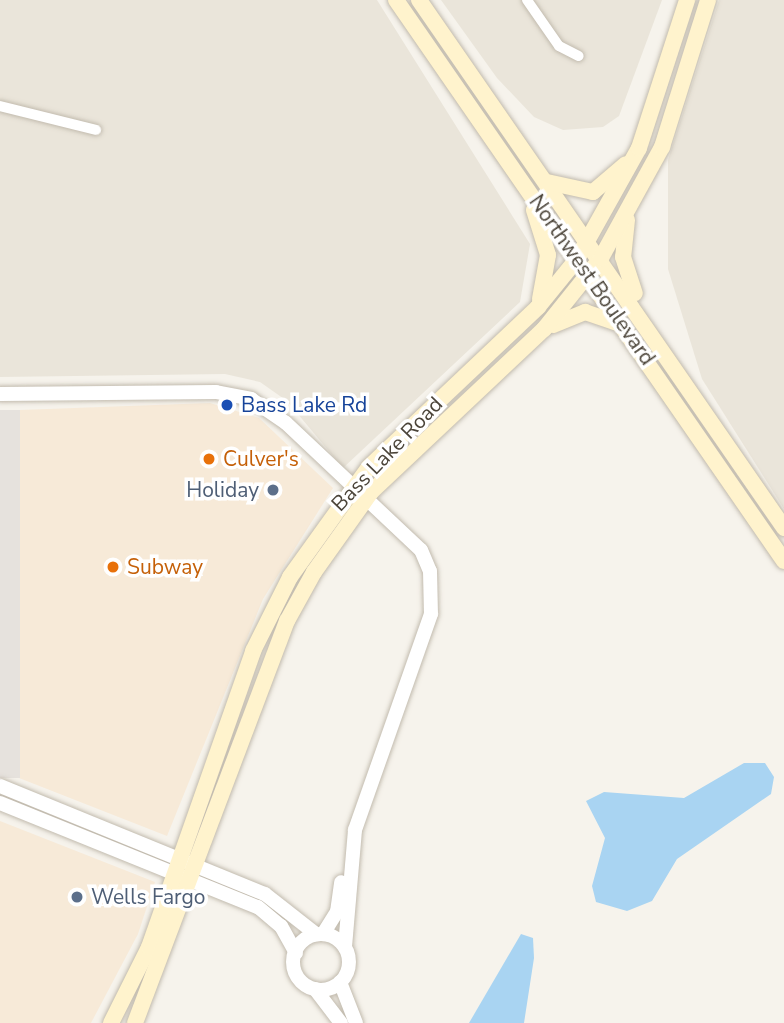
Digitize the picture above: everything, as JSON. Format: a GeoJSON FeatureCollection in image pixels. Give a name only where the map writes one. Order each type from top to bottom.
{"type":"FeatureCollection","features":[{"type":"Feature","properties":{"kind":"main road","name":"Northwest Boulevard"},"geometry":{"type":"LineString","coordinates":[[396,0],[578,259],[784,561]]}},
{"type":"Feature","properties":{"kind":"main road"},"geometry":{"type":"LineString","coordinates":[[410,0],[433,20]]}},
{"type":"Feature","properties":{"kind":"main road","name":"Northwest Boulevard"},"geometry":{"type":"LineString","coordinates":[[419,0],[691,388],[784,528]]}},
{"type":"Feature","properties":{"kind":"main road","name":"Bass Lake Road"},"geometry":{"type":"LineString","coordinates":[[135,1023],[263,629],[349,489],[538,307],[578,259],[639,148],[687,0]]}},
{"type":"Feature","properties":{"kind":"main road","name":"Bass Lake Road"},"geometry":{"type":"LineString","coordinates":[[111,1023],[186,869],[287,621],[328,548],[364,502],[544,329],[601,258],[629,213],[662,147],[708,0]]}},
{"type":"Feature","properties":{"kind":"main road"},"geometry":{"type":"LineString","coordinates":[[484,125],[488,144],[546,238],[548,270],[538,307]]}},
{"type":"Feature","properties":{"kind":"main road"},"geometry":{"type":"LineString","coordinates":[[547,182],[571,191],[599,190],[639,148]]}},
{"type":"Feature","properties":{"kind":"main road"},"geometry":{"type":"LineString","coordinates":[[629,213],[627,278],[686,368],[691,388]]}},
{"type":"Feature","properties":{"kind":"main road"},"geometry":{"type":"LineString","coordinates":[[544,329],[584,312],[623,325]]}},
{"type":"Feature","properties":{"kind":"street"},"geometry":{"type":"LineString","coordinates":[[527,0],[559,46],[579,56]]}},
{"type":"Feature","properties":{"kind":"street"},"geometry":{"type":"LineString","coordinates":[[0,106],[96,130]]}},
{"type":"Feature","properties":{"kind":"street"},"geometry":{"type":"LineString","coordinates":[[0,394],[233,393],[275,414],[349,489],[421,550],[430,571],[431,614],[353,826],[337,912],[319,934],[296,953]]}},
{"type":"Feature","properties":{"kind":"street"},"geometry":{"type":"LineString","coordinates":[[0,786],[186,869],[269,915],[296,953],[297,975],[315,989],[341,1023]]}},
{"type":"Feature","properties":{"kind":"street"},"geometry":{"type":"LineString","coordinates":[[0,803],[265,894],[319,934],[345,947]]}},
{"type":"Feature","properties":{"kind":"street"},"geometry":{"type":"LineString","coordinates":[[315,989],[340,982],[347,970],[345,947],[353,826]]}},
{"type":"Feature","properties":{"kind":"street"},"geometry":{"type":"LineString","coordinates":[[340,982],[356,1023]]}},
{"type":"Feature","properties":{"kind":"shaded area"},"geometry":{"type":"Polygon","coordinates":[[[0,0],[377,0],[530,244],[520,302],[343,468],[287,401],[260,382],[225,374],[0,377],[0,0]]]}},
{"type":"Feature","properties":{"kind":"shaded area"},"geometry":{"type":"Polygon","coordinates":[[[441,0],[662,0],[619,116],[603,127],[563,130],[534,117],[497,78],[441,0]]]}},
{"type":"Feature","properties":{"kind":"shaded area"},"geometry":{"type":"Polygon","coordinates":[[[719,0],[784,0],[784,509],[702,379],[668,269],[668,160],[719,0]]]}},
{"type":"Feature","properties":{"kind":"shaded area"},"geometry":{"type":"Polygon","coordinates":[[[210,403],[259,418],[333,488],[263,599],[167,836],[19,778],[20,410],[210,403]]]}},
{"type":"Feature","properties":{"kind":"shaded area"},"geometry":{"type":"Polygon","coordinates":[[[0,410],[20,410],[20,778],[0,778],[0,410]]]}},
{"type":"Feature","properties":{"kind":"shaded area"},"geometry":{"type":"Polygon","coordinates":[[[0,821],[155,882],[138,934],[91,1023],[0,1023],[0,821]]]}},
{"type":"Feature","properties":{"kind":"water"},"geometry":{"type":"Polygon","coordinates":[[[744,763],[765,763],[774,777],[771,794],[677,859],[652,901],[627,911],[596,902],[592,886],[605,838],[586,801],[604,792],[684,798],[744,763]]]}},
{"type":"Feature","properties":{"kind":"water"},"geometry":{"type":"Polygon","coordinates":[[[521,934],[533,938],[534,958],[524,1023],[469,1023],[521,934]]]}},
{"type":"Feature","properties":{"kind":"place","name":"Bass Lake Rd"},"geometry":{"type":"Point","coordinates":[227,405]}},
{"type":"Feature","properties":{"kind":"place","name":"Culver's"},"geometry":{"type":"Point","coordinates":[209,459]}},
{"type":"Feature","properties":{"kind":"place","name":"Holiday"},"geometry":{"type":"Point","coordinates":[273,490]}},
{"type":"Feature","properties":{"kind":"place","name":"Subway"},"geometry":{"type":"Point","coordinates":[113,567]}},
{"type":"Feature","properties":{"kind":"place","name":"Wells Fargo"},"geometry":{"type":"Point","coordinates":[77,897]}}]}
